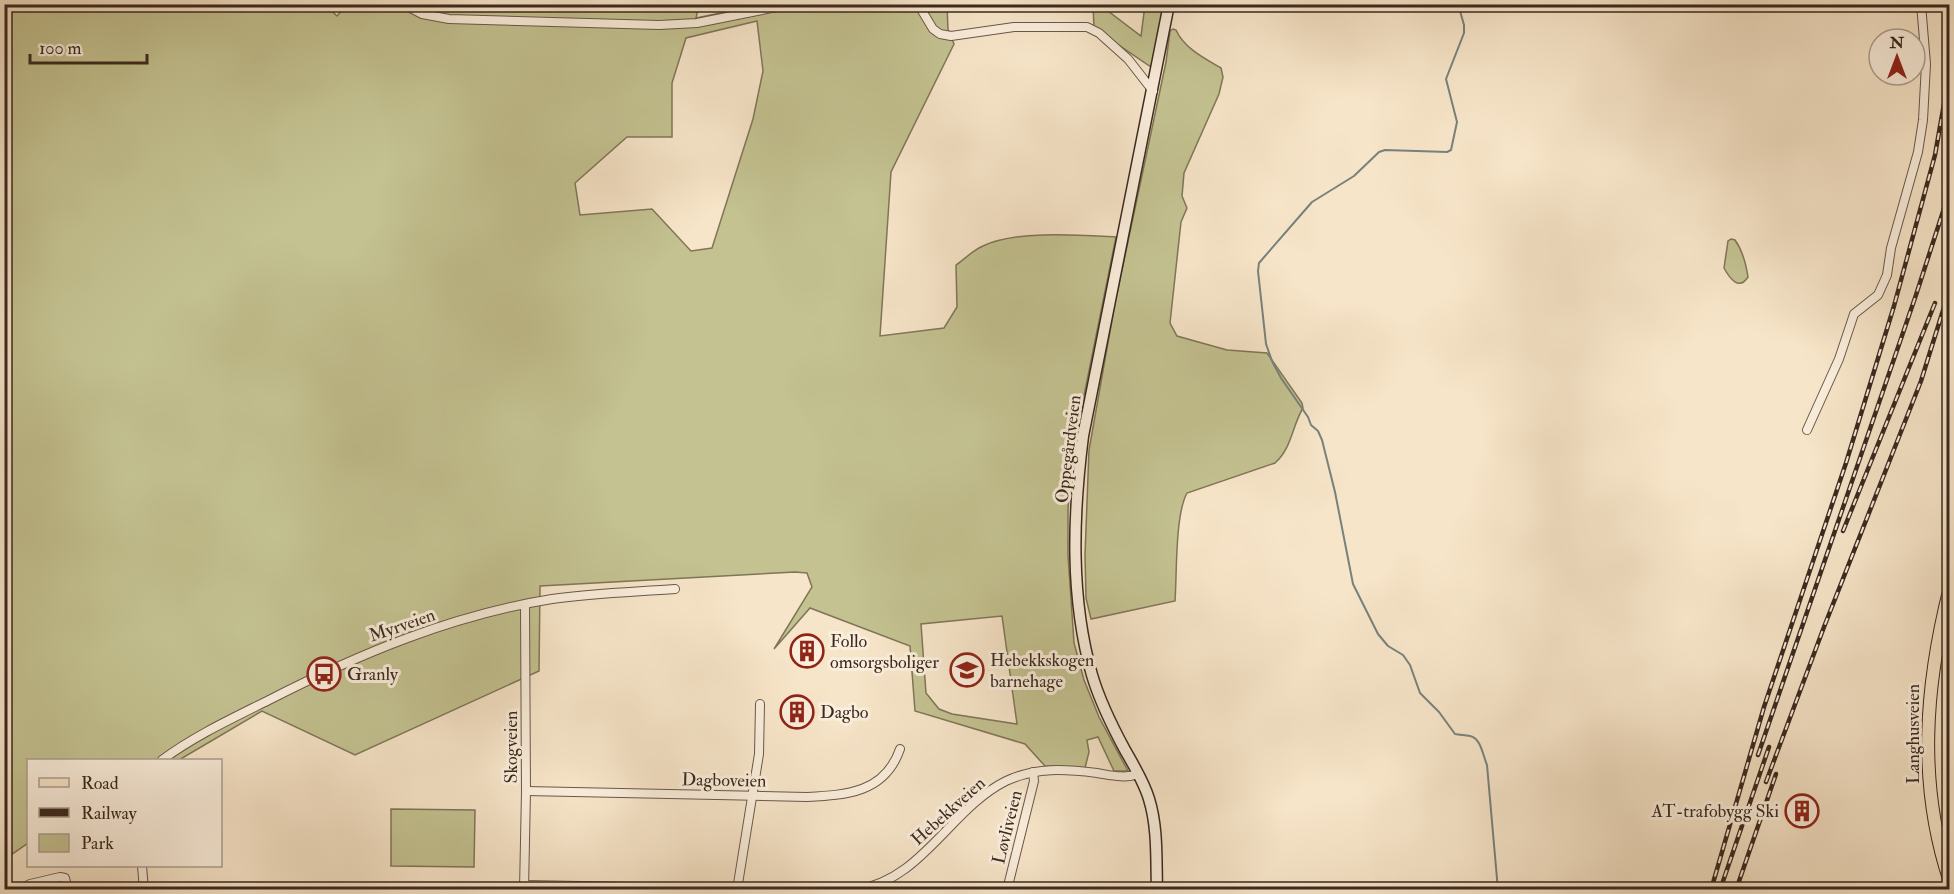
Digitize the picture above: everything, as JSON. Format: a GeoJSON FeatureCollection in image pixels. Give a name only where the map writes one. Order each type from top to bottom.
{"type":"FeatureCollection","features":[{"type":"Feature","properties":{"kind":"main road","name":"Oppegårdveien"},"geometry":{"type":"LineString","coordinates":[[1157,890],[1154,822],[1148,797],[1105,712],[1093,676],[1080,624],[1076,555],[1079,466],[1083,436],[1169,4]]}},
{"type":"Feature","properties":{"kind":"main road","name":"Langhusveien"},"geometry":{"type":"LineString","coordinates":[[1950,587],[1932,672],[1927,727],[1932,807],[1938,842],[1950,882]]}},
{"type":"Feature","properties":{"kind":"street"},"geometry":{"type":"LineString","coordinates":[[403,4],[422,14],[449,19],[658,25],[697,22],[792,4]]}},
{"type":"Feature","properties":{"kind":"street"},"geometry":{"type":"LineString","coordinates":[[918,4],[933,29],[940,34],[951,36],[1014,27],[1087,27],[1099,33],[1128,59],[1153,91]]}},
{"type":"Feature","properties":{"kind":"street"},"geometry":{"type":"LineString","coordinates":[[1807,430],[1839,359],[1854,314],[1878,295],[1887,275],[1891,248],[1918,152],[1922,129],[1926,64],[1921,4]]}},
{"type":"Feature","properties":{"kind":"street","name":"Myrveien"},"geometry":{"type":"LineString","coordinates":[[164,759],[244,712],[359,656],[426,631],[525,604],[578,596],[675,589]]}},
{"type":"Feature","properties":{"kind":"street","name":"Skogveien"},"geometry":{"type":"LineString","coordinates":[[524,887],[525,604]]}},
{"type":"Feature","properties":{"kind":"street"},"geometry":{"type":"LineString","coordinates":[[737,889],[759,754],[760,704]]}},
{"type":"Feature","properties":{"kind":"street","name":"Dagboveien"},"geometry":{"type":"LineString","coordinates":[[526,791],[753,796],[839,795],[859,791],[877,781],[896,761],[900,749]]}},
{"type":"Feature","properties":{"kind":"street","name":"Hebekkveien"},"geometry":{"type":"LineString","coordinates":[[855,890],[877,885],[901,873],[982,797],[1008,780],[1033,772],[1063,770],[1124,776],[1138,774]]}},
{"type":"Feature","properties":{"kind":"street","name":"Løvliveien"},"geometry":{"type":"LineString","coordinates":[[1007,890],[1034,781],[1033,772]]}},
{"type":"Feature","properties":{"kind":"street"},"geometry":{"type":"LineString","coordinates":[[142,867],[144,890]]}},
{"type":"Feature","properties":{"kind":"street"},"geometry":{"type":"LineString","coordinates":[[20,890],[30,884],[60,877],[65,878],[68,890]]}},
{"type":"Feature","properties":{"kind":"street"},"geometry":{"type":"LineString","coordinates":[[524,887],[805,890]]}},
{"type":"Feature","properties":{"kind":"green space"},"geometry":{"type":"Polygon","coordinates":[[[324,4],[337,16],[348,4],[699,5],[696,18],[760,5],[947,5],[948,29],[954,44],[891,172],[880,336],[944,328],[957,307],[956,265],[983,246],[997,241],[1030,236],[1116,237],[1073,450],[1068,509],[1068,555],[1074,643],[1084,680],[1099,717],[1128,771],[1114,771],[1098,737],[1087,740],[1089,752],[1085,768],[1045,766],[1025,744],[915,711],[910,646],[810,608],[774,649],[812,587],[807,573],[540,586],[539,671],[355,755],[262,711],[181,759],[27,759],[27,844],[5,859],[4,5],[324,4]],[[757,21],[686,38],[672,83],[672,137],[627,137],[575,183],[580,215],[652,209],[691,251],[712,248],[753,119],[763,71],[757,21]],[[1002,616],[921,624],[926,693],[939,709],[952,714],[1017,724],[1002,616]]]}},
{"type":"Feature","properties":{"kind":"green space"},"geometry":{"type":"Polygon","coordinates":[[[1093,5],[1100,5],[1141,36],[1145,5],[1166,5],[1151,67],[1094,28],[1093,5]]]}},
{"type":"Feature","properties":{"kind":"green space"},"geometry":{"type":"Polygon","coordinates":[[[1173,29],[1189,47],[1221,68],[1223,77],[1219,94],[1184,173],[1182,196],[1187,208],[1181,222],[1170,323],[1177,336],[1227,350],[1267,353],[1302,403],[1303,408],[1285,451],[1275,463],[1187,493],[1178,529],[1175,601],[1091,619],[1086,598],[1085,555],[1089,450],[1115,303],[1166,62],[1170,31],[1173,29]]]}},
{"type":"Feature","properties":{"kind":"green space"},"geometry":{"type":"Polygon","coordinates":[[[1731,239],[1738,244],[1746,267],[1748,277],[1741,283],[1735,282],[1724,268],[1728,241],[1731,239]]]}},
{"type":"Feature","properties":{"kind":"green space"},"geometry":{"type":"Polygon","coordinates":[[[1949,661],[1950,800],[1945,766],[1944,730],[1949,661]]]}},
{"type":"Feature","properties":{"kind":"green space"},"geometry":{"type":"Polygon","coordinates":[[[391,809],[475,810],[474,867],[391,866],[391,809]]]}},
{"type":"Feature","properties":{"kind":"waterway"},"geometry":{"type":"LineString","coordinates":[[1458,4],[1464,33],[1446,79],[1457,122],[1451,150],[1447,152],[1385,150],[1379,152],[1354,176],[1312,202],[1259,263],[1258,271],[1266,344],[1281,378],[1322,440],[1353,584],[1378,634],[1388,646],[1403,655],[1410,665],[1420,693],[1439,712],[1455,734],[1474,737],[1481,748],[1487,765],[1498,890]]}},
{"type":"Feature","properties":{"kind":"railway"},"geometry":{"type":"LineString","coordinates":[[1711,890],[1764,707],[1846,463],[1894,306],[1935,155],[1950,70]]}},
{"type":"Feature","properties":{"kind":"railway"},"geometry":{"type":"LineString","coordinates":[[1758,755],[1950,190]]}},
{"type":"Feature","properties":{"kind":"railway"},"geometry":{"type":"LineString","coordinates":[[1766,782],[1921,381],[1950,288]]}},
{"type":"Feature","properties":{"kind":"railway"},"geometry":{"type":"LineString","coordinates":[[1843,531],[1935,303]]}},
{"type":"Feature","properties":{"kind":"railway"},"geometry":{"type":"LineString","coordinates":[[1720,890],[1769,747]]}},
{"type":"Feature","properties":{"kind":"railway"},"geometry":{"type":"LineString","coordinates":[[1736,890],[1776,774]]}},
{"type":"Feature","properties":{"kind":"place","name":"Follo omsorgsboliger"},"geometry":{"type":"Point","coordinates":[807,651]}},
{"type":"Feature","properties":{"kind":"place","name":"Hebekkskogen barnehage"},"geometry":{"type":"Point","coordinates":[967,670]}},
{"type":"Feature","properties":{"kind":"place","name":"Granly"},"geometry":{"type":"Point","coordinates":[324,674]}},
{"type":"Feature","properties":{"kind":"place","name":"Dagbo"},"geometry":{"type":"Point","coordinates":[797,712]}},
{"type":"Feature","properties":{"kind":"place","name":"AT-trafobygg Ski"},"geometry":{"type":"Point","coordinates":[1802,811]}}]}
